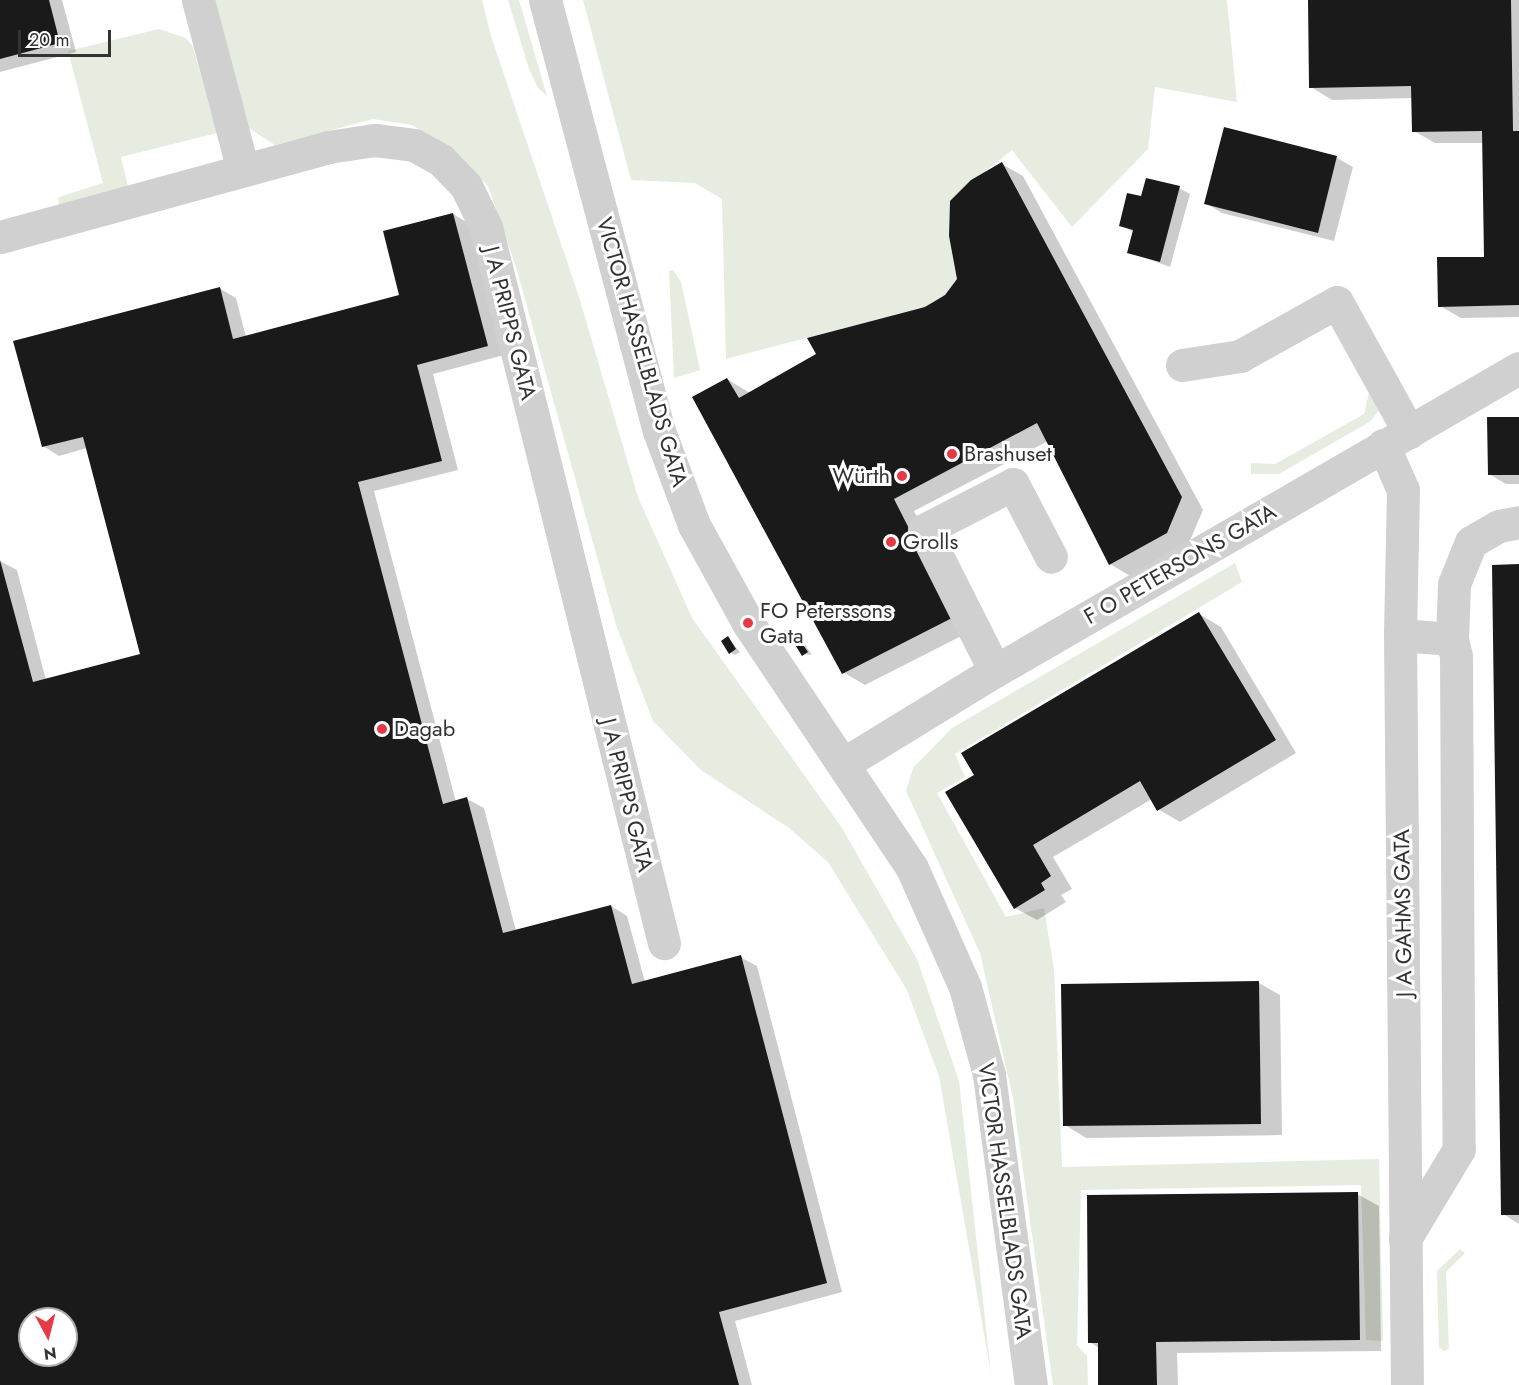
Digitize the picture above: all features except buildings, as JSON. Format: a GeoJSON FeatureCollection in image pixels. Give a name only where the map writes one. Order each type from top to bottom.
{"type":"FeatureCollection","features":[{"type":"Feature","properties":{"kind":"street"},"geometry":{"type":"LineString","coordinates":[[198,0],[243,170]]}},
{"type":"Feature","properties":{"kind":"street","name":"VICTOR HASSELBLADS GATA"},"geometry":{"type":"LineString","coordinates":[[545,0],[659,431],[694,525],[748,623],[912,868],[965,987],[991,1086],[1031,1385]]}},
{"type":"Feature","properties":{"kind":"street","name":"J A PRIPPS GATA"},"geometry":{"type":"LineString","coordinates":[[0,237],[328,147],[375,140],[414,145],[441,160],[466,186],[486,227],[664,943]]}},
{"type":"Feature","properties":{"kind":"street","name":"J A GAHMS GATA"},"geometry":{"type":"LineString","coordinates":[[1182,364],[1240,356],[1337,302],[1396,438],[1403,490],[1400,635],[1407,1385]]}},
{"type":"Feature","properties":{"kind":"street","name":"F O PETERSONS GATA"},"geometry":{"type":"LineString","coordinates":[[843,764],[995,671],[1519,368]]}},
{"type":"Feature","properties":{"kind":"street"},"geometry":{"type":"LineString","coordinates":[[995,671],[924,530],[1013,484],[1051,557]]}},
{"type":"Feature","properties":{"kind":"street"},"geometry":{"type":"LineString","coordinates":[[1406,1239],[1459,1149],[1456,656],[1452,639],[1454,584],[1471,542],[1499,526],[1519,522]]}},
{"type":"Feature","properties":{"kind":"street"},"geometry":{"type":"LineString","coordinates":[[1400,635],[1441,635],[1452,639]]}},
{"type":"Feature","properties":{"kind":"shaded area"},"geometry":{"type":"Polygon","coordinates":[[[215,0],[482,0],[491,36],[579,297],[638,497],[692,618],[842,828],[917,959],[959,1081],[991,1374],[939,1076],[907,990],[828,862],[789,828],[701,770],[653,721],[616,625],[516,267],[488,186],[453,149],[412,125],[373,119],[275,145],[247,127],[215,0]]]}},
{"type":"Feature","properties":{"kind":"shaded area"},"geometry":{"type":"Polygon","coordinates":[[[508,0],[519,0],[547,96],[538,88],[529,69],[508,0]]]}},
{"type":"Feature","properties":{"kind":"shaded area"},"geometry":{"type":"Polygon","coordinates":[[[583,0],[1227,0],[1237,102],[1155,87],[1148,149],[1072,227],[1012,150],[950,201],[949,236],[957,279],[945,295],[925,307],[726,359],[722,199],[695,183],[631,180],[583,0]]]}},
{"type":"Feature","properties":{"kind":"shaded area"},"geometry":{"type":"Polygon","coordinates":[[[159,29],[186,38],[193,47],[217,133],[121,157],[128,187],[59,206],[58,198],[103,183],[68,51],[159,29]]]}},
{"type":"Feature","properties":{"kind":"shaded area"},"geometry":{"type":"Polygon","coordinates":[[[673,270],[681,282],[700,370],[674,378],[669,271],[673,270]]]}},
{"type":"Feature","properties":{"kind":"shaded area"},"geometry":{"type":"Polygon","coordinates":[[[1371,383],[1379,410],[1371,421],[1279,474],[1251,474],[1251,463],[1275,464],[1364,414],[1371,383]]]}},
{"type":"Feature","properties":{"kind":"shaded area"},"geometry":{"type":"Polygon","coordinates":[[[1235,563],[1242,582],[955,754],[965,777],[937,793],[1006,917],[1044,908],[1054,969],[1062,1167],[1379,1159],[1383,1341],[1366,1340],[1361,1185],[1081,1190],[1077,1345],[1087,1356],[1088,1385],[1053,1385],[1013,1098],[980,953],[906,791],[913,768],[952,728],[1235,563]]]}},
{"type":"Feature","properties":{"kind":"shaded area"},"geometry":{"type":"Polygon","coordinates":[[[1460,1249],[1465,1253],[1446,1272],[1449,1349],[1444,1351],[1439,1347],[1437,1271],[1460,1249]]]}},
{"type":"Feature","properties":{"kind":"place","name":"Brashuset"},"geometry":{"type":"Point","coordinates":[952,454]}},
{"type":"Feature","properties":{"kind":"place","name":"Würth"},"geometry":{"type":"Point","coordinates":[902,476]}},
{"type":"Feature","properties":{"kind":"place","name":"Grolls"},"geometry":{"type":"Point","coordinates":[891,542]}},
{"type":"Feature","properties":{"kind":"place","name":"FO Peterssons Gata"},"geometry":{"type":"Point","coordinates":[748,623]}},
{"type":"Feature","properties":{"kind":"place","name":"Dagab"},"geometry":{"type":"Point","coordinates":[382,729]}}]}
